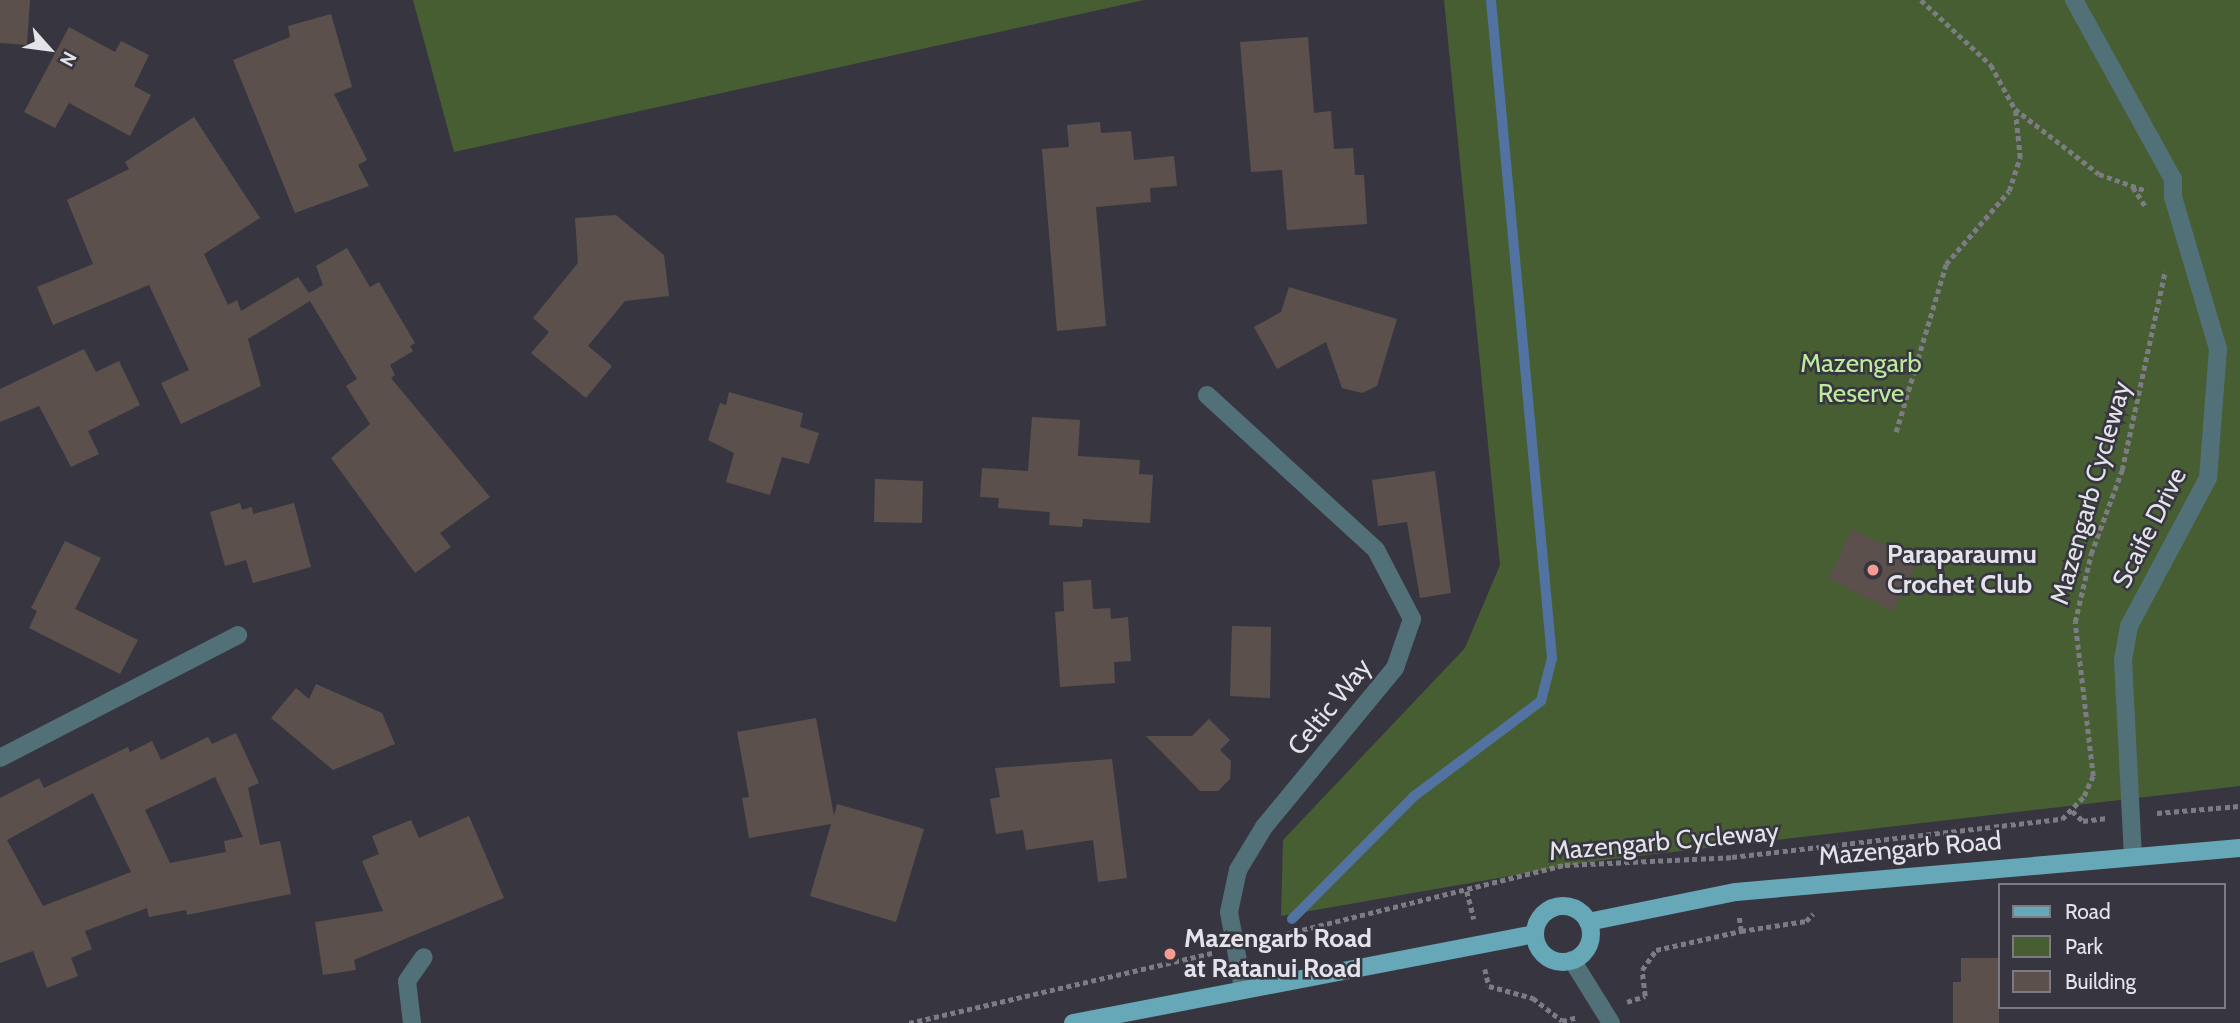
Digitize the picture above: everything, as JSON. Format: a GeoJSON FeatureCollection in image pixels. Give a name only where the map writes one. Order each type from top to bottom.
{"type":"FeatureCollection","features":[{"type":"Feature","properties":{"kind":"main road","name":"Mazengarb Road"},"geometry":{"type":"LineString","coordinates":[[1588,922],[1736,892],[2240,848]]}},
{"type":"Feature","properties":{"kind":"main road"},"geometry":{"type":"LineString","coordinates":[[1556,906],[1575,908],[1588,922],[1589,941],[1572,960],[1547,957],[1534,934],[1541,917],[1556,906]]}},
{"type":"Feature","properties":{"kind":"main road"},"geometry":{"type":"LineString","coordinates":[[1073,1023],[1243,988],[1534,934]]}},
{"type":"Feature","properties":{"kind":"street","name":"Scaife Drive"},"geometry":{"type":"LineString","coordinates":[[2074,0],[2173,179],[2173,197],[2218,349],[2217,404],[2208,478],[2129,626],[2122,718],[2133,858]]}},
{"type":"Feature","properties":{"kind":"street","name":"Celtic Way"},"geometry":{"type":"LineString","coordinates":[[1207,396],[1376,550],[1412,619],[1395,668],[1264,827],[1238,870],[1229,912],[1243,988]]}},
{"type":"Feature","properties":{"kind":"street"},"geometry":{"type":"LineString","coordinates":[[0,758],[238,635]]}},
{"type":"Feature","properties":{"kind":"street"},"geometry":{"type":"LineString","coordinates":[[412,1023],[407,981],[424,957]]}},
{"type":"Feature","properties":{"kind":"street"},"geometry":{"type":"LineString","coordinates":[[1572,960],[1611,1023]]}},
{"type":"Feature","properties":{"kind":"path"},"geometry":{"type":"LineString","coordinates":[[1921,0],[1991,65],[2015,109],[2082,163],[2133,187],[2173,197]]}},
{"type":"Feature","properties":{"kind":"path"},"geometry":{"type":"LineString","coordinates":[[1896,432],[1946,264],[2008,191],[2020,158],[2015,109]]}},
{"type":"Feature","properties":{"kind":"path"},"geometry":{"type":"LineString","coordinates":[[2133,187],[2150,212]]}},
{"type":"Feature","properties":{"kind":"path","name":"Mazengarb Cycleway"},"geometry":{"type":"LineString","coordinates":[[909,1023],[1236,947],[1564,865],[1732,857],[2048,823],[2072,811],[2091,786],[2093,768],[2075,622],[2091,554],[2122,470],[2134,400],[2148,366],[2165,258]]}},
{"type":"Feature","properties":{"kind":"path"},"geometry":{"type":"LineString","coordinates":[[2165,812],[2240,806]]}},
{"type":"Feature","properties":{"kind":"path"},"geometry":{"type":"LineString","coordinates":[[2072,811],[2083,821]]}},
{"type":"Feature","properties":{"kind":"path"},"geometry":{"type":"LineString","coordinates":[[1732,857],[1733,864]]}},
{"type":"Feature","properties":{"kind":"path"},"geometry":{"type":"LineString","coordinates":[[1467,891],[1473,915]]}},
{"type":"Feature","properties":{"kind":"path"},"geometry":{"type":"LineString","coordinates":[[1645,996],[1642,970],[1656,950],[1740,928],[1806,921],[1811,916]]}},
{"type":"Feature","properties":{"kind":"path"},"geometry":{"type":"LineString","coordinates":[[1488,982],[1533,998],[1562,1021],[1569,1019]]}},
{"type":"Feature","properties":{"kind":"green space"},"geometry":{"type":"Polygon","coordinates":[[[413,0],[1144,0],[454,152],[413,0]]]}},
{"type":"Feature","properties":{"kind":"green space","name":"Mazengarb Reserve"},"geometry":{"type":"Polygon","coordinates":[[[1444,0],[2240,0],[2240,786],[1596,861],[1281,916],[1283,840],[1465,648],[1500,565],[1444,0]]]}},
{"type":"Feature","properties":{"kind":"building"},"geometry":{"type":"Polygon","coordinates":[[[0,0],[30,0],[27,45],[0,43],[0,0]]]}},
{"type":"Feature","properties":{"kind":"building"},"geometry":{"type":"Polygon","coordinates":[[[331,14],[352,87],[334,94],[367,160],[358,165],[369,186],[295,213],[233,60],[290,37],[288,26],[331,14]]]}},
{"type":"Feature","properties":{"kind":"building"},"geometry":{"type":"Polygon","coordinates":[[[69,27],[115,52],[121,41],[149,55],[134,86],[151,95],[130,136],[69,103],[55,128],[24,112],[69,27]]]}},
{"type":"Feature","properties":{"kind":"building"},"geometry":{"type":"Polygon","coordinates":[[[1308,37],[1314,113],[1331,111],[1334,149],[1353,148],[1355,175],[1364,175],[1367,224],[1287,230],[1282,170],[1251,172],[1240,42],[1308,37]]]}},
{"type":"Feature","properties":{"kind":"building"},"geometry":{"type":"Polygon","coordinates":[[[194,117],[260,218],[204,254],[228,305],[237,300],[241,311],[298,277],[309,293],[323,285],[316,266],[347,248],[370,287],[379,282],[415,343],[410,346],[413,351],[390,365],[395,375],[391,378],[490,497],[440,533],[451,547],[415,573],[331,458],[370,424],[346,386],[357,379],[310,301],[248,339],[261,386],[181,424],[161,383],[189,370],[149,285],[53,325],[37,287],[93,264],[67,200],[129,169],[125,162],[194,117]]]}},
{"type":"Feature","properties":{"kind":"building"},"geometry":{"type":"Polygon","coordinates":[[[1100,122],[1101,133],[1131,131],[1134,160],[1174,156],[1177,186],[1150,188],[1151,202],[1096,207],[1106,326],[1057,331],[1042,149],[1069,147],[1067,125],[1100,122]]]}},
{"type":"Feature","properties":{"kind":"building"},"geometry":{"type":"Polygon","coordinates":[[[616,215],[664,255],[669,296],[625,301],[588,346],[612,366],[586,398],[531,353],[549,332],[533,318],[578,263],[575,218],[616,215]]]}},
{"type":"Feature","properties":{"kind":"building"},"geometry":{"type":"Polygon","coordinates":[[[1289,287],[1397,319],[1377,386],[1362,393],[1342,388],[1326,342],[1277,369],[1254,327],[1281,312],[1289,287]]]}},
{"type":"Feature","properties":{"kind":"building"},"geometry":{"type":"Polygon","coordinates":[[[84,349],[96,372],[119,361],[140,405],[88,431],[99,454],[71,467],[39,406],[0,422],[0,389],[84,349]]]}},
{"type":"Feature","properties":{"kind":"building"},"geometry":{"type":"Polygon","coordinates":[[[729,392],[803,413],[800,427],[819,433],[809,464],[782,457],[770,495],[726,482],[734,453],[708,440],[720,403],[726,405],[729,392]]]}},
{"type":"Feature","properties":{"kind":"building"},"geometry":{"type":"Polygon","coordinates":[[[1032,417],[1080,420],[1078,456],[1140,460],[1139,474],[1153,475],[1150,523],[1083,519],[1082,527],[1049,525],[1050,512],[998,508],[999,498],[980,497],[982,468],[1028,471],[1032,417]]]}},
{"type":"Feature","properties":{"kind":"building"},"geometry":{"type":"Polygon","coordinates":[[[1435,471],[1451,593],[1420,598],[1407,522],[1378,526],[1372,480],[1435,471]]]}},
{"type":"Feature","properties":{"kind":"building"},"geometry":{"type":"Polygon","coordinates":[[[875,479],[923,481],[922,523],[874,522],[875,479]]]}},
{"type":"Feature","properties":{"kind":"building"},"geometry":{"type":"Polygon","coordinates":[[[240,503],[242,510],[252,507],[253,514],[294,503],[311,567],[253,583],[246,560],[225,566],[210,512],[240,503]]]}},
{"type":"Feature","properties":{"kind":"building","name":"Paraparaumu Crochet Club"},"geometry":{"type":"Polygon","coordinates":[[[1852,529],[1918,561],[1893,611],[1828,579],[1852,529]]]}},
{"type":"Feature","properties":{"kind":"building"},"geometry":{"type":"Polygon","coordinates":[[[65,541],[101,558],[75,609],[138,640],[120,674],[29,628],[37,611],[31,608],[65,541]]]}},
{"type":"Feature","properties":{"kind":"building"},"geometry":{"type":"Polygon","coordinates":[[[1091,580],[1093,609],[1110,608],[1111,619],[1128,617],[1131,661],[1114,662],[1115,683],[1060,687],[1055,612],[1064,611],[1063,582],[1091,580]]]}},
{"type":"Feature","properties":{"kind":"building"},"geometry":{"type":"Polygon","coordinates":[[[1232,626],[1271,627],[1270,698],[1230,696],[1232,626]]]}},
{"type":"Feature","properties":{"kind":"building"},"geometry":{"type":"Polygon","coordinates":[[[316,684],[382,713],[395,744],[333,770],[271,718],[296,688],[309,699],[316,684]]]}},
{"type":"Feature","properties":{"kind":"building"},"geometry":{"type":"Polygon","coordinates":[[[816,718],[834,816],[837,804],[924,829],[896,922],[810,896],[831,824],[749,838],[742,798],[749,797],[737,732],[816,718]]]}},
{"type":"Feature","properties":{"kind":"building"},"geometry":{"type":"Polygon","coordinates":[[[1209,719],[1230,740],[1220,750],[1231,761],[1230,779],[1218,791],[1200,791],[1146,736],[1192,736],[1209,719]]]}},
{"type":"Feature","properties":{"kind":"building"},"geometry":{"type":"Polygon","coordinates":[[[236,733],[259,783],[248,788],[260,845],[280,841],[291,894],[187,915],[186,910],[149,917],[147,908],[85,931],[92,949],[71,958],[78,976],[47,988],[33,951],[0,963],[0,798],[39,778],[44,788],[128,747],[130,752],[152,741],[161,760],[208,737],[212,744],[236,733]],[[215,777],[145,810],[170,863],[226,852],[224,841],[243,837],[215,777]],[[93,793],[7,840],[43,906],[131,872],[93,793]]]}},
{"type":"Feature","properties":{"kind":"building"},"geometry":{"type":"Polygon","coordinates":[[[1112,759],[1127,878],[1098,882],[1093,840],[1026,850],[1023,830],[996,834],[990,799],[1000,797],[995,768],[1112,759]]]}},
{"type":"Feature","properties":{"kind":"building"},"geometry":{"type":"Polygon","coordinates":[[[469,816],[504,898],[354,960],[356,970],[323,975],[315,922],[383,911],[362,861],[379,854],[372,836],[411,820],[419,838],[469,816]]]}},
{"type":"Feature","properties":{"kind":"building"},"geometry":{"type":"Polygon","coordinates":[[[1961,958],[1998,958],[1999,1023],[1953,1023],[1953,982],[1961,982],[1961,958]]]}},
{"type":"Feature","properties":{"kind":"waterway"},"geometry":{"type":"LineString","coordinates":[[1292,919],[1413,797],[1541,701],[1552,658],[1491,0]]}},
{"type":"Feature","properties":{"kind":"place","name":"Paraparaumu Crochet Club"},"geometry":{"type":"Point","coordinates":[1873,570]}},
{"type":"Feature","properties":{"kind":"place","name":"Mazengarb Road at Ratanui Road"},"geometry":{"type":"Point","coordinates":[1170,954]}}]}
